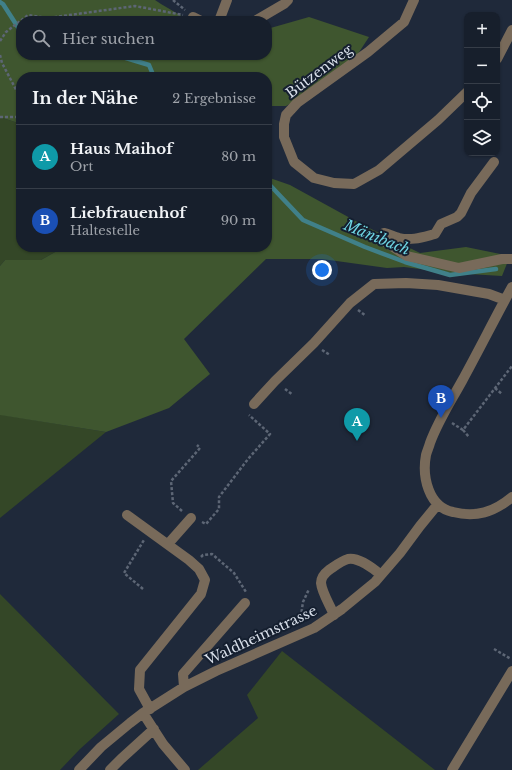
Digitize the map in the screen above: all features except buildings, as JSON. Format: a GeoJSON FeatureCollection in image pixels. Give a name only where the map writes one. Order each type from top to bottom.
{"type":"FeatureCollection","features":[{"type":"Feature","properties":{"kind":"street"},"geometry":{"type":"LineString","coordinates":[[221,16],[227,0]]}},
{"type":"Feature","properties":{"kind":"street"},"geometry":{"type":"LineString","coordinates":[[264,16],[288,0]]}},
{"type":"Feature","properties":{"kind":"street","name":"Bützenweg"},"geometry":{"type":"LineString","coordinates":[[414,0],[404,22],[368,52],[297,103],[286,115],[284,137],[294,162],[314,178],[334,183],[354,184],[379,170],[438,120],[464,95]]}},
{"type":"Feature","properties":{"kind":"street"},"geometry":{"type":"LineString","coordinates":[[500,53],[512,30]]}},
{"type":"Feature","properties":{"kind":"street"},"geometry":{"type":"LineString","coordinates":[[494,162],[471,193],[457,218],[441,224],[435,234],[412,239],[398,238],[384,233],[382,236],[384,241],[407,256],[459,268],[502,259],[512,259]]}},
{"type":"Feature","properties":{"kind":"street"},"geometry":{"type":"LineString","coordinates":[[254,404],[314,343],[350,303],[374,284],[406,283],[438,285],[489,294],[505,300]]}},
{"type":"Feature","properties":{"kind":"street"},"geometry":{"type":"LineString","coordinates":[[512,287],[441,418],[426,454],[425,464],[427,485],[430,494],[438,504],[450,512],[464,515],[476,514],[494,509],[512,497]]}},
{"type":"Feature","properties":{"kind":"street","name":"Waldheimstrasse"},"geometry":{"type":"LineString","coordinates":[[79,770],[101,747],[147,711],[184,687],[216,671],[314,628],[334,615],[375,582],[400,553],[438,504]]}},
{"type":"Feature","properties":{"kind":"street"},"geometry":{"type":"LineString","coordinates":[[127,515],[189,560],[199,569],[205,580],[201,594],[140,670],[139,688],[154,729],[163,744],[185,770]]}},
{"type":"Feature","properties":{"kind":"street"},"geometry":{"type":"LineString","coordinates":[[168,544],[191,518]]}},
{"type":"Feature","properties":{"kind":"street"},"geometry":{"type":"LineString","coordinates":[[334,615],[322,591],[321,581],[326,573],[335,566],[349,559],[361,561],[374,568],[381,574]]}},
{"type":"Feature","properties":{"kind":"street"},"geometry":{"type":"LineString","coordinates":[[184,687],[183,674],[245,603]]}},
{"type":"Feature","properties":{"kind":"street"},"geometry":{"type":"LineString","coordinates":[[452,770],[512,670]]}},
{"type":"Feature","properties":{"kind":"street"},"geometry":{"type":"LineString","coordinates":[[110,770],[121,758],[154,729]]}},
{"type":"Feature","properties":{"kind":"path"},"geometry":{"type":"LineString","coordinates":[[62,16],[135,6],[184,16]]}},
{"type":"Feature","properties":{"kind":"path"},"geometry":{"type":"LineString","coordinates":[[175,14],[184,10]]}},
{"type":"Feature","properties":{"kind":"path"},"geometry":{"type":"LineString","coordinates":[[0,41],[6,32],[16,24]]}},
{"type":"Feature","properties":{"kind":"path"},"geometry":{"type":"LineString","coordinates":[[0,55],[2,63],[16,90]]}},
{"type":"Feature","properties":{"kind":"path"},"geometry":{"type":"LineString","coordinates":[[0,117],[16,117]]}},
{"type":"Feature","properties":{"kind":"path"},"geometry":{"type":"LineString","coordinates":[[463,430],[512,366]]}},
{"type":"Feature","properties":{"kind":"path"},"geometry":{"type":"LineString","coordinates":[[495,388],[502,394]]}},
{"type":"Feature","properties":{"kind":"path"},"geometry":{"type":"LineString","coordinates":[[197,445],[200,448],[171,481],[173,503],[191,518],[206,524],[219,509],[219,497],[248,458],[270,434],[252,418]]}},
{"type":"Feature","properties":{"kind":"path"},"geometry":{"type":"LineString","coordinates":[[452,423],[463,430],[469,437]]}},
{"type":"Feature","properties":{"kind":"path"},"geometry":{"type":"LineString","coordinates":[[143,589],[124,573],[150,531]]}},
{"type":"Feature","properties":{"kind":"path"},"geometry":{"type":"LineString","coordinates":[[212,554],[234,573],[243,586],[246,594],[245,603]]}},
{"type":"Feature","properties":{"kind":"path"},"geometry":{"type":"LineString","coordinates":[[300,624],[300,615],[303,602],[313,584],[321,581]]}},
{"type":"Feature","properties":{"kind":"path"},"geometry":{"type":"LineString","coordinates":[[494,649],[512,660]]}},
{"type":"Feature","properties":{"kind":"green space"},"geometry":{"type":"Polygon","coordinates":[[[0,0],[155,0],[181,16],[16,16],[16,60],[272,60],[272,28],[309,17],[369,37],[348,69],[286,106],[272,106],[272,72],[16,72],[16,122],[0,117],[0,0]]]}},
{"type":"Feature","properties":{"kind":"green space"},"geometry":{"type":"Polygon","coordinates":[[[0,117],[16,122],[16,252],[55,252],[41,260],[5,260],[0,266],[0,117]]]}},
{"type":"Feature","properties":{"kind":"green space"},"geometry":{"type":"Polygon","coordinates":[[[272,179],[290,185],[361,224],[420,253],[466,247],[510,256],[502,276],[452,273],[404,267],[387,268],[322,259],[266,259],[184,339],[210,374],[169,408],[106,432],[0,415],[0,266],[5,260],[41,260],[55,252],[272,252],[272,179]]]}},
{"type":"Feature","properties":{"kind":"green space"},"geometry":{"type":"Polygon","coordinates":[[[0,415],[3,415],[106,432],[0,518],[0,415]]]}},
{"type":"Feature","properties":{"kind":"green space"},"geometry":{"type":"Polygon","coordinates":[[[0,594],[119,714],[80,749],[60,770],[0,770],[0,594]]]}},
{"type":"Feature","properties":{"kind":"green space"},"geometry":{"type":"Polygon","coordinates":[[[282,651],[435,770],[198,770],[258,718],[247,695],[282,651]]]}},
{"type":"Feature","properties":{"kind":"waterway","name":"Mänibach"},"geometry":{"type":"LineString","coordinates":[[0,2],[3,4],[16,24]]}},
{"type":"Feature","properties":{"kind":"waterway","name":"Mänibach"},"geometry":{"type":"LineString","coordinates":[[132,60],[149,65],[152,72]]}},
{"type":"Feature","properties":{"kind":"waterway","name":"Mänibach"},"geometry":{"type":"LineString","coordinates":[[272,187],[303,220],[365,247],[405,262],[450,275],[496,269]]}},
{"type":"Feature","properties":{"kind":"place","name":"Liebfrauenhof"},"geometry":{"type":"Point","coordinates":[441,418]}},
{"type":"Feature","properties":{"kind":"place","name":"Haus Maihof"},"geometry":{"type":"Point","coordinates":[357,441]}}]}
